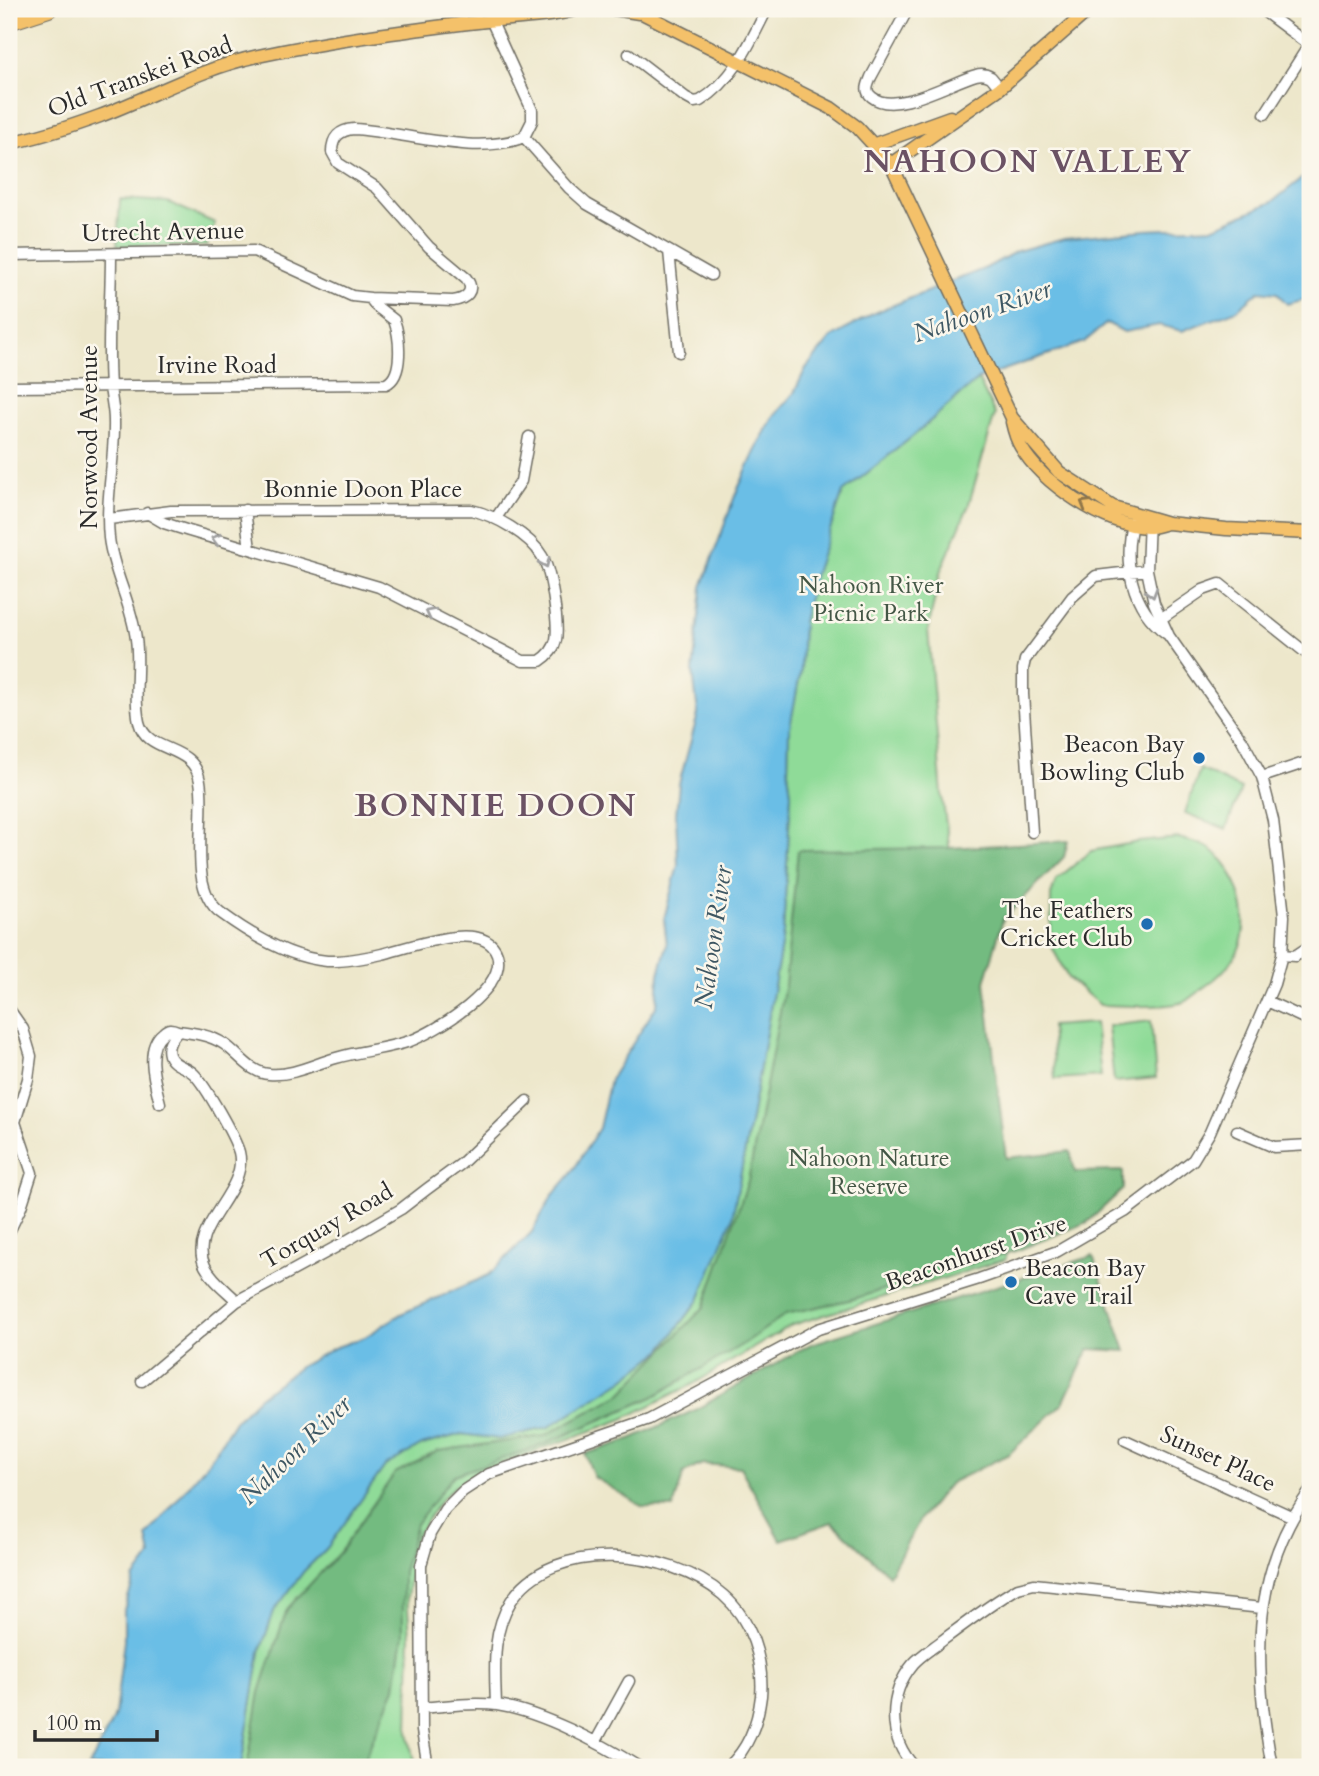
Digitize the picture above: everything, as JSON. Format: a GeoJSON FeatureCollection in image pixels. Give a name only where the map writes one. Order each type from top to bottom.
{"type":"FeatureCollection","features":[{"type":"Feature","properties":{"kind":"highway"},"geometry":{"type":"LineString","coordinates":[[9,22],[49,9]]}},
{"type":"Feature","properties":{"kind":"main road","name":"Old Transkei Road"},"geometry":{"type":"LineString","coordinates":[[535,15],[550,9]]}},
{"type":"Feature","properties":{"kind":"main road","name":"Old Transkei Road"},"geometry":{"type":"LineString","coordinates":[[9,143],[37,137],[101,116],[185,79],[237,61],[346,40],[584,9]]}},
{"type":"Feature","properties":{"kind":"main road"},"geometry":{"type":"LineString","coordinates":[[614,9],[636,11],[831,108],[875,144],[891,164],[1012,418],[1059,472],[1133,519],[1226,529],[1310,533]]}},
{"type":"Feature","properties":{"kind":"main road"},"geometry":{"type":"LineString","coordinates":[[891,164],[1000,88],[1090,9]]}},
{"type":"Feature","properties":{"kind":"main road"},"geometry":{"type":"LineString","coordinates":[[875,144],[968,111]]}},
{"type":"Feature","properties":{"kind":"street"},"geometry":{"type":"LineString","coordinates":[[629,54],[695,102],[703,100],[740,62],[767,9]]}},
{"type":"Feature","properties":{"kind":"street"},"geometry":{"type":"LineString","coordinates":[[908,9],[867,85],[867,92],[876,100],[886,102],[912,99],[979,74],[991,76],[1000,88]]}},
{"type":"Feature","properties":{"kind":"street"},"geometry":{"type":"LineString","coordinates":[[1261,9],[1309,45],[1265,114]]}},
{"type":"Feature","properties":{"kind":"street"},"geometry":{"type":"LineString","coordinates":[[370,298],[453,301],[466,297],[471,286],[466,278],[412,230],[377,188],[336,160],[332,147],[338,134],[358,129],[441,141],[503,144],[524,137],[532,121],[533,110],[491,20]]}},
{"type":"Feature","properties":{"kind":"street"},"geometry":{"type":"LineString","coordinates":[[524,137],[587,204],[711,275]]}},
{"type":"Feature","properties":{"kind":"street","name":"Utrecht Avenue"},"geometry":{"type":"LineString","coordinates":[[9,255],[254,251],[352,296],[370,298],[394,320],[398,351]]}},
{"type":"Feature","properties":{"kind":"street"},"geometry":{"type":"LineString","coordinates":[[669,251],[679,352]]}},
{"type":"Feature","properties":{"kind":"street","name":"Norwood Avenue"},"geometry":{"type":"LineString","coordinates":[[111,255],[110,386],[114,420],[110,543],[135,626],[139,723],[144,733],[153,741],[183,754],[196,769],[201,792],[202,883],[208,900],[217,910],[277,946],[316,959],[357,959],[465,936],[488,941],[493,945],[499,961],[497,973],[483,993],[422,1036],[338,1057],[293,1072],[262,1074],[225,1044],[203,1035],[178,1031]]}},
{"type":"Feature","properties":{"kind":"street","name":"Irvine Road"},"geometry":{"type":"LineString","coordinates":[[9,387],[386,384],[392,382],[396,376],[398,351]]}},
{"type":"Feature","properties":{"kind":"street"},"geometry":{"type":"LineString","coordinates":[[496,518],[521,481],[529,437]]}},
{"type":"Feature","properties":{"kind":"street","name":"Bonnie Doon Place"},"geometry":{"type":"LineString","coordinates":[[109,519],[147,513],[171,510],[471,510],[496,518],[536,548],[548,569],[556,640],[553,649],[540,661],[523,661],[379,587],[164,523],[147,513]]}},
{"type":"Feature","properties":{"kind":"street","name":"Bonnie Doon Place"},"geometry":{"type":"LineString","coordinates":[[245,510],[250,550]]}},
{"type":"Feature","properties":{"kind":"street","name":"Beaconhurst Drive"},"geometry":{"type":"LineString","coordinates":[[428,1767],[423,1742],[421,1565],[435,1524],[463,1491],[489,1474],[649,1419],[818,1329],[979,1279],[1058,1251],[1125,1212],[1193,1160],[1210,1132],[1267,1001],[1282,955],[1284,916],[1280,867],[1273,820],[1262,777],[1242,740],[1169,636],[1150,619],[1141,605],[1129,572],[1133,519]]}},
{"type":"Feature","properties":{"kind":"street","name":"Beaconhurst Drive"},"geometry":{"type":"LineString","coordinates":[[1149,522],[1147,570],[1151,593],[1169,636]]}},
{"type":"Feature","properties":{"kind":"street"},"geometry":{"type":"LineString","coordinates":[[1032,832],[1023,694],[1023,669],[1026,660],[1072,597],[1096,576],[1147,570]]}},
{"type":"Feature","properties":{"kind":"street"},"geometry":{"type":"LineString","coordinates":[[1162,618],[1203,590],[1220,584],[1310,656]]}},
{"type":"Feature","properties":{"kind":"street"},"geometry":{"type":"LineString","coordinates":[[1262,777],[1310,761]]}},
{"type":"Feature","properties":{"kind":"street"},"geometry":{"type":"LineString","coordinates":[[1282,955],[1295,956],[1310,946]]}},
{"type":"Feature","properties":{"kind":"street"},"geometry":{"type":"LineString","coordinates":[[1267,1001],[1310,1021]]}},
{"type":"Feature","properties":{"kind":"street"},"geometry":{"type":"LineString","coordinates":[[9,1009],[23,1029],[30,1056],[28,1079],[15,1122],[32,1173],[9,1233]]}},
{"type":"Feature","properties":{"kind":"street"},"geometry":{"type":"LineString","coordinates":[[160,1103],[154,1073],[154,1045],[166,1030],[172,1029],[178,1031],[169,1043],[170,1057],[191,1071],[201,1083],[239,1153],[237,1175],[201,1247],[202,1259],[210,1273],[237,1301]]}},
{"type":"Feature","properties":{"kind":"street","name":"Torquay Road"},"geometry":{"type":"LineString","coordinates":[[142,1381],[237,1301],[401,1209],[461,1164],[527,1101]]}},
{"type":"Feature","properties":{"kind":"street"},"geometry":{"type":"LineString","coordinates":[[1237,1131],[1274,1147],[1310,1145]]}},
{"type":"Feature","properties":{"kind":"street","name":"Sunset Place"},"geometry":{"type":"LineString","coordinates":[[1125,1440],[1293,1517]]}},
{"type":"Feature","properties":{"kind":"street"},"geometry":{"type":"LineString","coordinates":[[1272,1767],[1261,1696],[1262,1608],[1273,1566],[1293,1517],[1310,1491]]}},
{"type":"Feature","properties":{"kind":"street"},"geometry":{"type":"LineString","coordinates":[[496,1705],[495,1664],[498,1633],[512,1600],[535,1576],[580,1558],[602,1557],[657,1563],[689,1574],[724,1595],[740,1615],[753,1641],[762,1680],[758,1716],[748,1740],[728,1767]]}},
{"type":"Feature","properties":{"kind":"street"},"geometry":{"type":"LineString","coordinates":[[915,1767],[898,1744],[893,1720],[897,1692],[907,1674],[922,1656],[1018,1588],[1034,1584],[1262,1608]]}},
{"type":"Feature","properties":{"kind":"street"},"geometry":{"type":"LineString","coordinates":[[596,1741],[629,1681]]}},
{"type":"Feature","properties":{"kind":"street"},"geometry":{"type":"LineString","coordinates":[[422,1708],[496,1705],[531,1715],[596,1741],[639,1767]]}},
{"type":"Feature","properties":{"kind":"green space"},"geometry":{"type":"Polygon","coordinates":[[[120,199],[168,202],[215,223],[207,246],[117,246],[120,199]]]}},
{"type":"Feature","properties":{"kind":"green space","name":"Nahoon Nature Reserve"},"geometry":{"type":"Polygon","coordinates":[[[978,379],[995,414],[968,507],[940,573],[928,630],[942,795],[1006,1259],[792,1325],[693,1384],[623,1419],[475,1473],[441,1500],[416,1536],[407,1597],[410,1637],[408,1732],[415,1767],[241,1767],[260,1652],[274,1611],[304,1571],[327,1548],[385,1466],[422,1445],[462,1434],[499,1439],[549,1427],[623,1380],[660,1351],[699,1300],[732,1219],[783,934],[791,793],[788,772],[789,732],[801,669],[803,622],[814,576],[843,492],[978,379]]]}},
{"type":"Feature","properties":{"kind":"green space"},"geometry":{"type":"Polygon","coordinates":[[[1200,769],[1241,789],[1226,829],[1185,813],[1200,769]]]}},
{"type":"Feature","properties":{"kind":"green space","name":"The Feathers Cricket Club"},"geometry":{"type":"Polygon","coordinates":[[[1179,838],[1209,848],[1220,857],[1231,873],[1243,907],[1244,922],[1240,947],[1226,968],[1186,1001],[1157,1006],[1100,1005],[1068,978],[1051,945],[1051,895],[1056,880],[1091,851],[1179,838]]]}},
{"type":"Feature","properties":{"kind":"green space","name":"Nahoon Nature Reserve"},"geometry":{"type":"Polygon","coordinates":[[[1068,841],[1064,857],[1003,919],[985,982],[1006,1158],[1070,1151],[1075,1172],[1123,1171],[1123,1189],[1088,1222],[1018,1250],[849,1300],[786,1314],[745,1343],[653,1397],[545,1444],[454,1475],[416,1524],[403,1572],[403,1635],[395,1688],[361,1767],[247,1767],[260,1692],[287,1609],[339,1553],[395,1473],[438,1451],[544,1436],[621,1394],[704,1307],[748,1181],[785,985],[798,850],[949,848],[1068,841]]]}},
{"type":"Feature","properties":{"kind":"green space"},"geometry":{"type":"Polygon","coordinates":[[[1151,1021],[1156,1078],[1114,1082],[1108,1026],[1151,1021]]]}},
{"type":"Feature","properties":{"kind":"green space"},"geometry":{"type":"Polygon","coordinates":[[[1095,1023],[1101,1076],[1055,1079],[1051,1026],[1095,1023]]]}},
{"type":"Feature","properties":{"kind":"green space"},"geometry":{"type":"Polygon","coordinates":[[[1093,1256],[1126,1351],[1089,1349],[1063,1403],[1009,1454],[950,1483],[921,1518],[889,1575],[832,1522],[781,1540],[740,1467],[702,1464],[684,1473],[673,1508],[643,1507],[594,1477],[585,1454],[626,1441],[693,1411],[811,1344],[1093,1256]]]}},
{"type":"Feature","properties":{"kind":"water","name":"Nahoon River"},"geometry":{"type":"Polygon","coordinates":[[[1310,172],[1310,298],[1287,304],[1277,293],[1259,291],[1237,310],[1182,331],[1159,325],[1124,332],[1107,323],[1084,342],[978,379],[843,492],[814,576],[803,622],[801,669],[789,732],[788,772],[791,793],[783,934],[732,1219],[699,1300],[660,1351],[623,1380],[549,1427],[499,1439],[461,1434],[422,1445],[385,1466],[327,1548],[304,1571],[274,1611],[260,1652],[241,1767],[89,1767],[115,1715],[124,1640],[124,1610],[134,1579],[151,1556],[147,1536],[210,1460],[235,1421],[259,1397],[301,1366],[334,1348],[365,1337],[401,1314],[489,1275],[532,1232],[552,1196],[571,1174],[599,1128],[610,1080],[657,1005],[659,974],[667,945],[664,919],[678,865],[676,814],[679,784],[698,714],[693,672],[702,587],[736,493],[761,439],[774,416],[794,393],[806,368],[831,338],[874,313],[986,268],[1017,251],[1064,238],[1215,227],[1272,202],[1310,172]]]}},
{"type":"Feature","properties":{"kind":"place","name":"Beacon Bay Bowling Club"},"geometry":{"type":"Point","coordinates":[1199,758]}},
{"type":"Feature","properties":{"kind":"place","name":"The Feathers Cricket Club"},"geometry":{"type":"Point","coordinates":[1147,924]}},
{"type":"Feature","properties":{"kind":"place","name":"Beacon Bay Cave Trail"},"geometry":{"type":"Point","coordinates":[1011,1282]}},
{"type":"Feature","properties":{"kind":"district","name":"NAHOON VALLEY"},"geometry":{"type":"Point","coordinates":[1028,162]}},
{"type":"Feature","properties":{"kind":"district","name":"BONNIE DOON"},"geometry":{"type":"Point","coordinates":[496,806]}},
{"type":"Feature","properties":{"kind":"park label","name":"Nahoon River Picnic Park"},"geometry":{"type":"Point","coordinates":[871,599]}}]}
